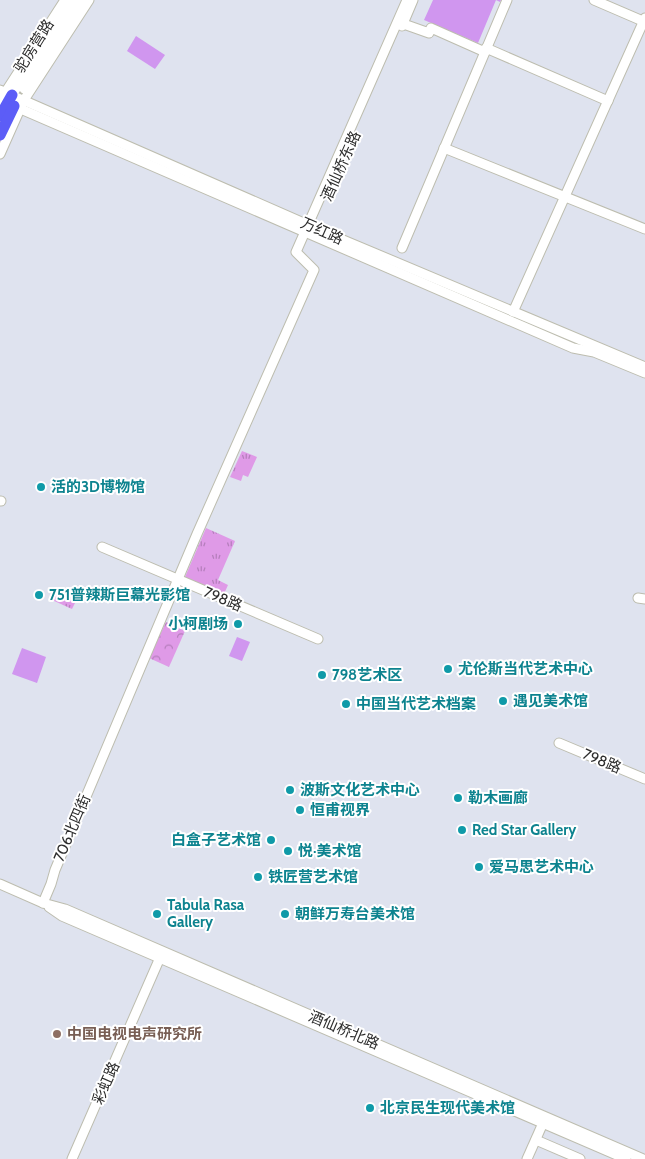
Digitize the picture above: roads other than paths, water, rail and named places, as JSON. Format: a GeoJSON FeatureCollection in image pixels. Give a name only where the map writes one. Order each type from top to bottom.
{"type":"FeatureCollection","features":[{"type":"Feature","properties":{"kind":"main road","name":"驼房营路"},"geometry":{"type":"LineString","coordinates":[[0,116],[9,100]]}},
{"type":"Feature","properties":{"kind":"main road","name":"驼房营路"},"geometry":{"type":"LineString","coordinates":[[0,136],[9,100]]}},
{"type":"Feature","properties":{"kind":"street"},"geometry":{"type":"LineString","coordinates":[[0,154],[9,100],[66,0]]}},
{"type":"Feature","properties":{"kind":"street","name":"驼房营路"},"geometry":{"type":"LineString","coordinates":[[9,100],[73,0]]}},
{"type":"Feature","properties":{"kind":"street","name":"驼房营路"},"geometry":{"type":"LineString","coordinates":[[9,100],[81,0]]}},
{"type":"Feature","properties":{"kind":"street"},"geometry":{"type":"LineString","coordinates":[[9,100],[89,0]]}},
{"type":"Feature","properties":{"kind":"street","name":"酒仙桥东路"},"geometry":{"type":"LineString","coordinates":[[178,580],[314,270],[296,252],[309,228],[400,23],[407,0]]}},
{"type":"Feature","properties":{"kind":"street","name":"酒仙桥东路"},"geometry":{"type":"LineString","coordinates":[[400,23],[414,0]]}},
{"type":"Feature","properties":{"kind":"street"},"geometry":{"type":"LineString","coordinates":[[402,248],[507,0]]}},
{"type":"Feature","properties":{"kind":"street"},"geometry":{"type":"LineString","coordinates":[[513,312],[644,20],[594,0]]}},
{"type":"Feature","properties":{"kind":"street"},"geometry":{"type":"LineString","coordinates":[[400,23],[429,33],[430,28],[608,101]]}},
{"type":"Feature","properties":{"kind":"street","name":"万红路"},"geometry":{"type":"LineString","coordinates":[[9,100],[309,228],[645,366]]}},
{"type":"Feature","properties":{"kind":"street"},"geometry":{"type":"LineString","coordinates":[[444,148],[645,229]]}},
{"type":"Feature","properties":{"kind":"street","name":"万红路"},"geometry":{"type":"LineString","coordinates":[[309,228],[573,348],[594,352],[645,373]]}},
{"type":"Feature","properties":{"kind":"street","name":"798路"},"geometry":{"type":"LineString","coordinates":[[102,547],[318,639]]}},
{"type":"Feature","properties":{"kind":"street","name":"706北四街"},"geometry":{"type":"LineString","coordinates":[[43,903],[51,884],[54,870],[178,580]]}},
{"type":"Feature","properties":{"kind":"street","name":"798路"},"geometry":{"type":"LineString","coordinates":[[559,743],[645,779]]}},
{"type":"Feature","properties":{"kind":"street","name":"酒仙桥北路"},"geometry":{"type":"LineString","coordinates":[[0,884],[43,903],[62,916],[161,955],[643,1159]]}},
{"type":"Feature","properties":{"kind":"street","name":"酒仙桥北路"},"geometry":{"type":"LineString","coordinates":[[161,955],[626,1159]]}},
{"type":"Feature","properties":{"kind":"street","name":"彩虹路"},"geometry":{"type":"LineString","coordinates":[[72,1159],[161,955]]}},
{"type":"Feature","properties":{"kind":"street"},"geometry":{"type":"LineString","coordinates":[[527,1159],[543,1123]]}},
{"type":"Feature","properties":{"kind":"street"},"geometry":{"type":"LineString","coordinates":[[536,1140],[580,1159]]}},
{"type":"Feature","properties":{"kind":"place","name":"活的3D博物馆"},"geometry":{"type":"Point","coordinates":[41,487]}},
{"type":"Feature","properties":{"kind":"place","name":"751普辣斯巨幕光影馆"},"geometry":{"type":"Point","coordinates":[39,595]}},
{"type":"Feature","properties":{"kind":"place","name":"小柯剧场"},"geometry":{"type":"Point","coordinates":[238,624]}},
{"type":"Feature","properties":{"kind":"place","name":"尤伦斯当代艺术中心"},"geometry":{"type":"Point","coordinates":[448,669]}},
{"type":"Feature","properties":{"kind":"place","name":"798艺术区"},"geometry":{"type":"Point","coordinates":[322,675]}},
{"type":"Feature","properties":{"kind":"place","name":"遇见美术馆"},"geometry":{"type":"Point","coordinates":[503,701]}},
{"type":"Feature","properties":{"kind":"place","name":"中国当代艺术档案"},"geometry":{"type":"Point","coordinates":[346,704]}},
{"type":"Feature","properties":{"kind":"place","name":"波斯文化艺术中心"},"geometry":{"type":"Point","coordinates":[290,790]}},
{"type":"Feature","properties":{"kind":"place","name":"勒木画廊"},"geometry":{"type":"Point","coordinates":[458,798]}},
{"type":"Feature","properties":{"kind":"place","name":"恒甫视界"},"geometry":{"type":"Point","coordinates":[300,810]}},
{"type":"Feature","properties":{"kind":"place","name":"Red Star Gallery"},"geometry":{"type":"Point","coordinates":[462,830]}},
{"type":"Feature","properties":{"kind":"place","name":"白盒子艺术馆"},"geometry":{"type":"Point","coordinates":[271,840]}},
{"type":"Feature","properties":{"kind":"place","name":"悦·美术馆"},"geometry":{"type":"Point","coordinates":[288,851]}},
{"type":"Feature","properties":{"kind":"place","name":"爱马思艺术中心"},"geometry":{"type":"Point","coordinates":[479,867]}},
{"type":"Feature","properties":{"kind":"place","name":"铁匠营艺术馆"},"geometry":{"type":"Point","coordinates":[258,877]}},
{"type":"Feature","properties":{"kind":"place","name":"Tabula Rasa Gallery"},"geometry":{"type":"Point","coordinates":[157,914]}},
{"type":"Feature","properties":{"kind":"place","name":"朝鲜万寿台美术馆"},"geometry":{"type":"Point","coordinates":[285,914]}},
{"type":"Feature","properties":{"kind":"place","name":"中国电视电声研究所"},"geometry":{"type":"Point","coordinates":[57,1034]}},
{"type":"Feature","properties":{"kind":"place","name":"北京民生现代美术馆"},"geometry":{"type":"Point","coordinates":[370,1108]}}]}
